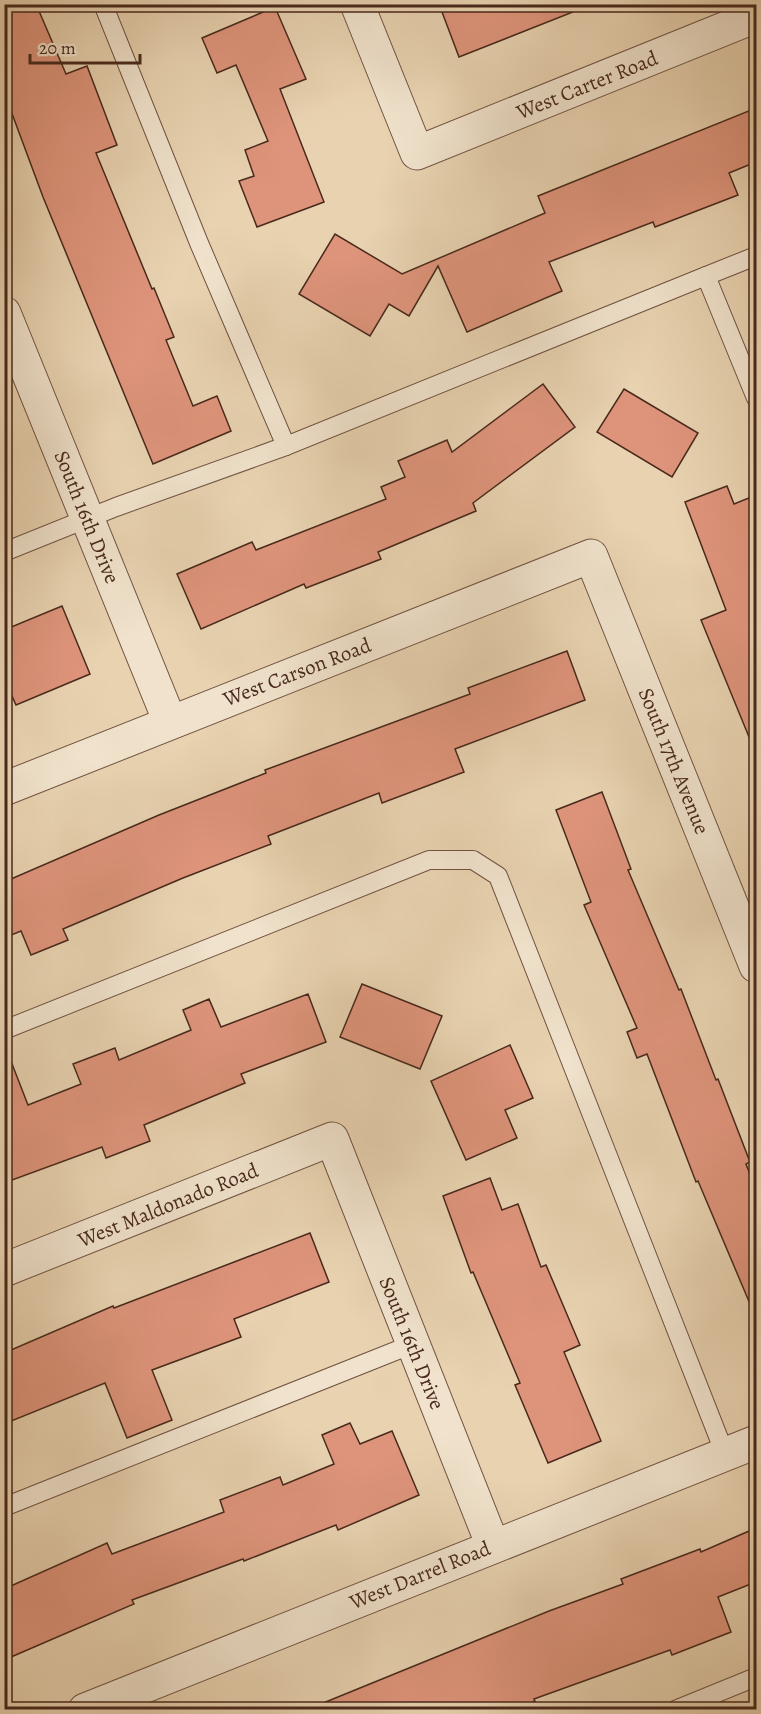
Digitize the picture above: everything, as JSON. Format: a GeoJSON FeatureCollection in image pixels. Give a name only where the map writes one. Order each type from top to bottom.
{"type":"FeatureCollection","features":[{"type":"Feature","properties":{"kind":"street","name":"West Carter Road"},"geometry":{"type":"LineString","coordinates":[[357,4],[417,153],[756,16]]}},
{"type":"Feature","properties":{"kind":"street","name":"South 16th Drive"},"geometry":{"type":"LineString","coordinates":[[5,315],[170,722]]}},
{"type":"Feature","properties":{"kind":"street","name":"West Carson Road"},"geometry":{"type":"LineString","coordinates":[[4,789],[591,556]]}},
{"type":"Feature","properties":{"kind":"street","name":"South 17th Avenue"},"geometry":{"type":"LineString","coordinates":[[591,556],[756,966]]}},
{"type":"Feature","properties":{"kind":"street","name":"South 16th Drive"},"geometry":{"type":"LineString","coordinates":[[332,1139],[493,1546]]}},
{"type":"Feature","properties":{"kind":"street","name":"West Maldonado Road"},"geometry":{"type":"LineString","coordinates":[[4,1270],[332,1139]]}},
{"type":"Feature","properties":{"kind":"street","name":"West Darrel Road"},"geometry":{"type":"LineString","coordinates":[[85,1710],[756,1442]]}},
{"type":"Feature","properties":{"kind":"lane"},"geometry":{"type":"LineString","coordinates":[[103,4],[199,243],[286,446]]}},
{"type":"Feature","properties":{"kind":"lane"},"geometry":{"type":"LineString","coordinates":[[4,552],[87,518],[286,446],[756,256]]}},
{"type":"Feature","properties":{"kind":"lane"},"geometry":{"type":"LineString","coordinates":[[706,276],[756,399]]}},
{"type":"Feature","properties":{"kind":"lane"},"geometry":{"type":"LineString","coordinates":[[4,1030],[429,860],[473,860],[498,876],[725,1454]]}},
{"type":"Feature","properties":{"kind":"lane"},"geometry":{"type":"LineString","coordinates":[[4,1507],[413,1344]]}},
{"type":"Feature","properties":{"kind":"lane"},"geometry":{"type":"LineString","coordinates":[[675,1710],[756,1677]]}},
{"type":"Feature","properties":{"kind":"building"},"geometry":{"type":"Polygon","coordinates":[[[4,4],[36,4],[66,74],[87,66],[117,145],[96,153],[174,337],[166,340],[193,406],[217,396],[231,431],[153,464],[43,197],[4,92],[4,4]]]}},
{"type":"Feature","properties":{"kind":"building"},"geometry":{"type":"Polygon","coordinates":[[[439,4],[588,4],[588,6],[459,57],[439,4]]]}},
{"type":"Feature","properties":{"kind":"building"},"geometry":{"type":"Polygon","coordinates":[[[275,7],[306,79],[280,89],[324,202],[257,227],[239,181],[254,176],[245,150],[268,141],[236,65],[217,73],[202,38],[275,7]]]}},
{"type":"Feature","properties":{"kind":"building"},"geometry":{"type":"Polygon","coordinates":[[[756,108],[756,162],[729,173],[738,195],[655,227],[653,222],[549,262],[562,291],[467,332],[438,266],[409,316],[389,304],[370,336],[299,294],[335,234],[402,274],[545,213],[538,196],[756,108]]]}},
{"type":"Feature","properties":{"kind":"building"},"geometry":{"type":"Polygon","coordinates":[[[543,384],[575,427],[473,503],[476,511],[378,552],[381,559],[306,588],[304,584],[201,629],[177,574],[252,542],[256,550],[386,499],[381,487],[405,477],[398,461],[447,440],[452,452],[543,384]]]}},
{"type":"Feature","properties":{"kind":"building"},"geometry":{"type":"Polygon","coordinates":[[[624,389],[698,433],[672,477],[597,432],[624,389]]]}},
{"type":"Feature","properties":{"kind":"building"},"geometry":{"type":"Polygon","coordinates":[[[727,486],[734,504],[756,495],[756,754],[701,620],[726,610],[685,502],[727,486]]]}},
{"type":"Feature","properties":{"kind":"building"},"geometry":{"type":"Polygon","coordinates":[[[62,606],[90,674],[16,705],[4,678],[4,630],[62,606]]]}},
{"type":"Feature","properties":{"kind":"building"},"geometry":{"type":"Polygon","coordinates":[[[567,651],[585,700],[455,749],[464,772],[382,803],[379,793],[268,836],[271,844],[183,878],[63,929],[68,940],[31,955],[21,931],[4,938],[4,882],[159,815],[266,773],[265,770],[470,694],[468,688],[567,651]]]}},
{"type":"Feature","properties":{"kind":"building"},"geometry":{"type":"Polygon","coordinates":[[[602,792],[631,869],[628,870],[679,990],[681,989],[750,1162],[746,1164],[756,1189],[756,1318],[698,1181],[696,1182],[647,1054],[637,1058],[627,1032],[637,1028],[584,905],[591,902],[556,810],[602,792]]]}},
{"type":"Feature","properties":{"kind":"building"},"geometry":{"type":"Polygon","coordinates":[[[362,984],[442,1016],[420,1069],[340,1037],[362,984]]]}},
{"type":"Feature","properties":{"kind":"building"},"geometry":{"type":"Polygon","coordinates":[[[308,994],[326,1042],[241,1074],[245,1083],[144,1125],[150,1141],[106,1158],[102,1147],[4,1183],[4,1051],[7,1051],[28,1105],[81,1084],[73,1064],[115,1048],[119,1060],[191,1030],[183,1010],[209,999],[221,1027],[308,994]]]}},
{"type":"Feature","properties":{"kind":"building"},"geometry":{"type":"Polygon","coordinates":[[[510,1045],[533,1098],[505,1110],[517,1138],[466,1160],[431,1081],[510,1045]]]}},
{"type":"Feature","properties":{"kind":"building"},"geometry":{"type":"Polygon","coordinates":[[[490,1178],[502,1210],[518,1204],[541,1267],[546,1265],[580,1345],[564,1352],[601,1441],[548,1463],[515,1385],[520,1383],[473,1272],[471,1273],[443,1196],[490,1178]]]}},
{"type":"Feature","properties":{"kind":"building"},"geometry":{"type":"Polygon","coordinates":[[[310,1233],[329,1282],[234,1319],[241,1337],[152,1370],[172,1420],[127,1438],[105,1383],[4,1424],[4,1353],[113,1306],[114,1308],[310,1233]]]}},
{"type":"Feature","properties":{"kind":"building"},"geometry":{"type":"Polygon","coordinates":[[[350,1423],[360,1444],[392,1431],[419,1495],[338,1530],[336,1525],[244,1561],[243,1559],[132,1600],[134,1604],[4,1660],[4,1589],[107,1543],[112,1554],[224,1512],[220,1500],[280,1477],[283,1485],[334,1464],[322,1435],[350,1423]]]}},
{"type":"Feature","properties":{"kind":"building"},"geometry":{"type":"Polygon","coordinates":[[[756,1528],[756,1582],[718,1597],[731,1632],[672,1655],[670,1650],[534,1699],[535,1701],[514,1710],[306,1710],[549,1611],[623,1584],[621,1579],[700,1549],[701,1552],[756,1528]]]}}]}
